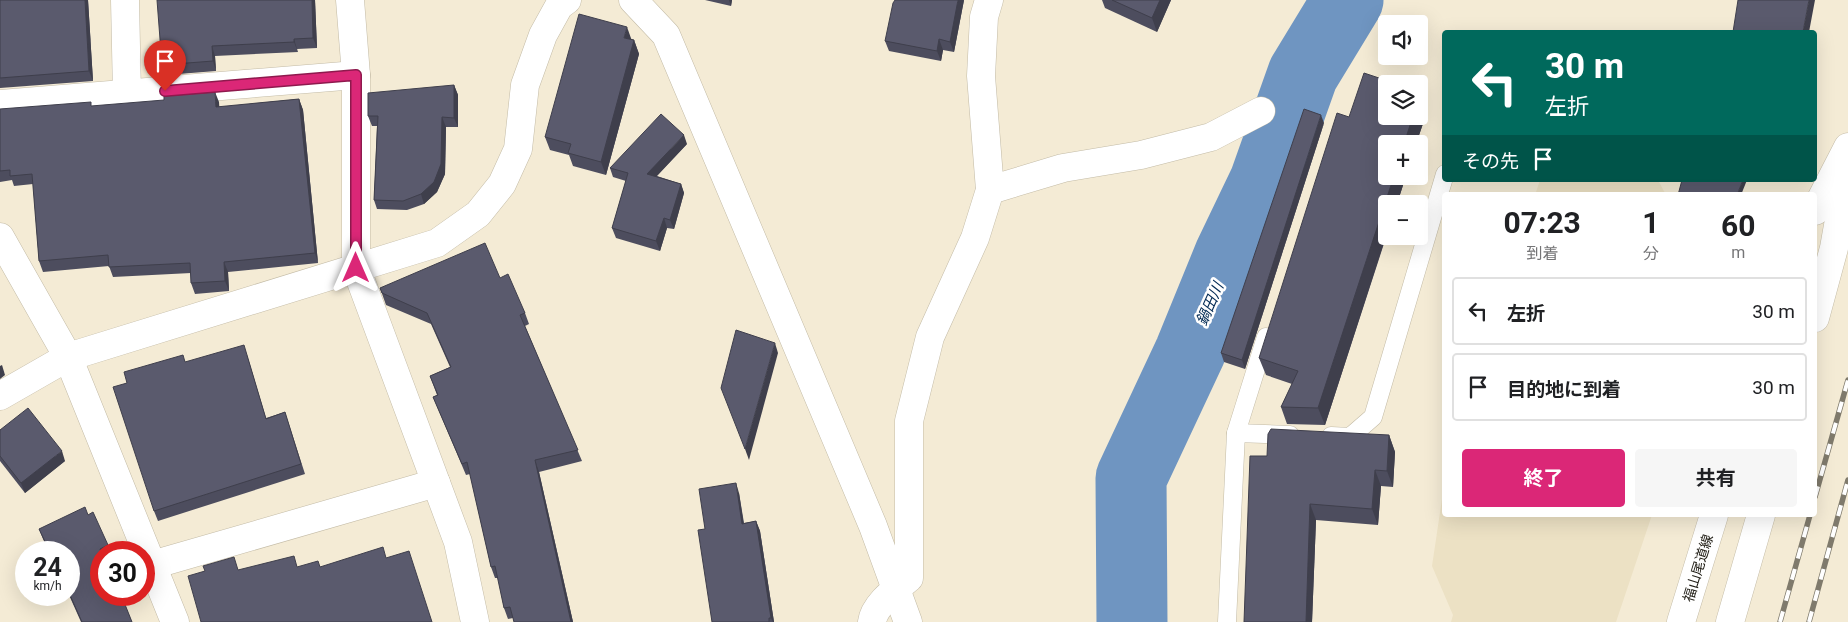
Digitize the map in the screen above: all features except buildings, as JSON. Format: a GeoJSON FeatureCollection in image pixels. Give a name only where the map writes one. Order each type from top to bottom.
{"type":"FeatureCollection","features":[{"type":"Feature","properties":{"kind":"street"},"geometry":{"type":"LineString","coordinates":[[125,0],[127,94]]}},
{"type":"Feature","properties":{"kind":"street"},"geometry":{"type":"LineString","coordinates":[[350,0],[356,75],[356,268],[458,542],[475,622]]}},
{"type":"Feature","properties":{"kind":"street"},"geometry":{"type":"LineString","coordinates":[[0,396],[68,357],[437,243],[478,214],[502,184],[518,150],[526,85],[543,34],[559,6],[567,0]]}},
{"type":"Feature","properties":{"kind":"street"},"geometry":{"type":"LineString","coordinates":[[633,0],[666,35],[873,526],[908,622]]}},
{"type":"Feature","properties":{"kind":"street"},"geometry":{"type":"LineString","coordinates":[[872,622],[873,614],[909,578],[909,421],[930,337],[975,238],[990,190],[981,76],[984,17],[989,0]]}},
{"type":"Feature","properties":{"kind":"street"},"geometry":{"type":"LineString","coordinates":[[0,104],[356,75]]}},
{"type":"Feature","properties":{"kind":"street"},"geometry":{"type":"LineString","coordinates":[[990,190],[1064,168],[1141,155],[1210,137],[1261,111]]}},
{"type":"Feature","properties":{"kind":"street"},"geometry":{"type":"LineString","coordinates":[[1817,207],[1848,147]]}},
{"type":"Feature","properties":{"kind":"street"},"geometry":{"type":"LineString","coordinates":[[1817,311],[1834,248],[1848,169]]}},
{"type":"Feature","properties":{"kind":"street"},"geometry":{"type":"LineString","coordinates":[[0,237],[68,357],[142,541]]}},
{"type":"Feature","properties":{"kind":"street"},"geometry":{"type":"LineString","coordinates":[[155,564],[436,483]]}},
{"type":"Feature","properties":{"kind":"street","name":"福山尾道線"},"geometry":{"type":"LineString","coordinates":[[1681,622],[1713,517]]}},
{"type":"Feature","properties":{"kind":"street"},"geometry":{"type":"LineString","coordinates":[[1730,622],[1760,517]]}},
{"type":"Feature","properties":{"kind":"street"},"geometry":{"type":"LineString","coordinates":[[155,572],[175,622]]}},
{"type":"Feature","properties":{"kind":"lane"},"geometry":{"type":"LineString","coordinates":[[1236,433],[1350,437],[1373,417],[1443,182]]}},
{"type":"Feature","properties":{"kind":"lane"},"geometry":{"type":"LineString","coordinates":[[1227,622],[1236,433],[1272,320]]}},
{"type":"Feature","properties":{"kind":"shaded area"},"geometry":{"type":"Polygon","coordinates":[[[1539,182],[1659,182],[1664,192],[1536,192],[1539,182]]]}},
{"type":"Feature","properties":{"kind":"shaded area"},"geometry":{"type":"Polygon","coordinates":[[[1442,499],[1442,517],[1651,517],[1616,622],[1451,622],[1453,615],[1432,566],[1442,499]]]}},
{"type":"Feature","properties":{"kind":"waterway","name":"鍋田川"},"geometry":{"type":"LineString","coordinates":[[1132,622],[1131,478],[1190,352],[1230,254],[1265,181],[1303,74],[1348,0]]}},
{"type":"Feature","properties":{"kind":"railway"},"geometry":{"type":"LineString","coordinates":[[1817,490],[1848,380]]}},
{"type":"Feature","properties":{"kind":"railway"},"geometry":{"type":"LineString","coordinates":[[1809,622],[1848,480]]}},
{"type":"Feature","properties":{"kind":"railway"},"geometry":{"type":"LineString","coordinates":[[1780,622],[1809,517]]}},
{"type":"Feature","properties":{"kind":"route"},"geometry":{"type":"LineString","coordinates":[[165,91],[356,75],[356,268]]}}]}
